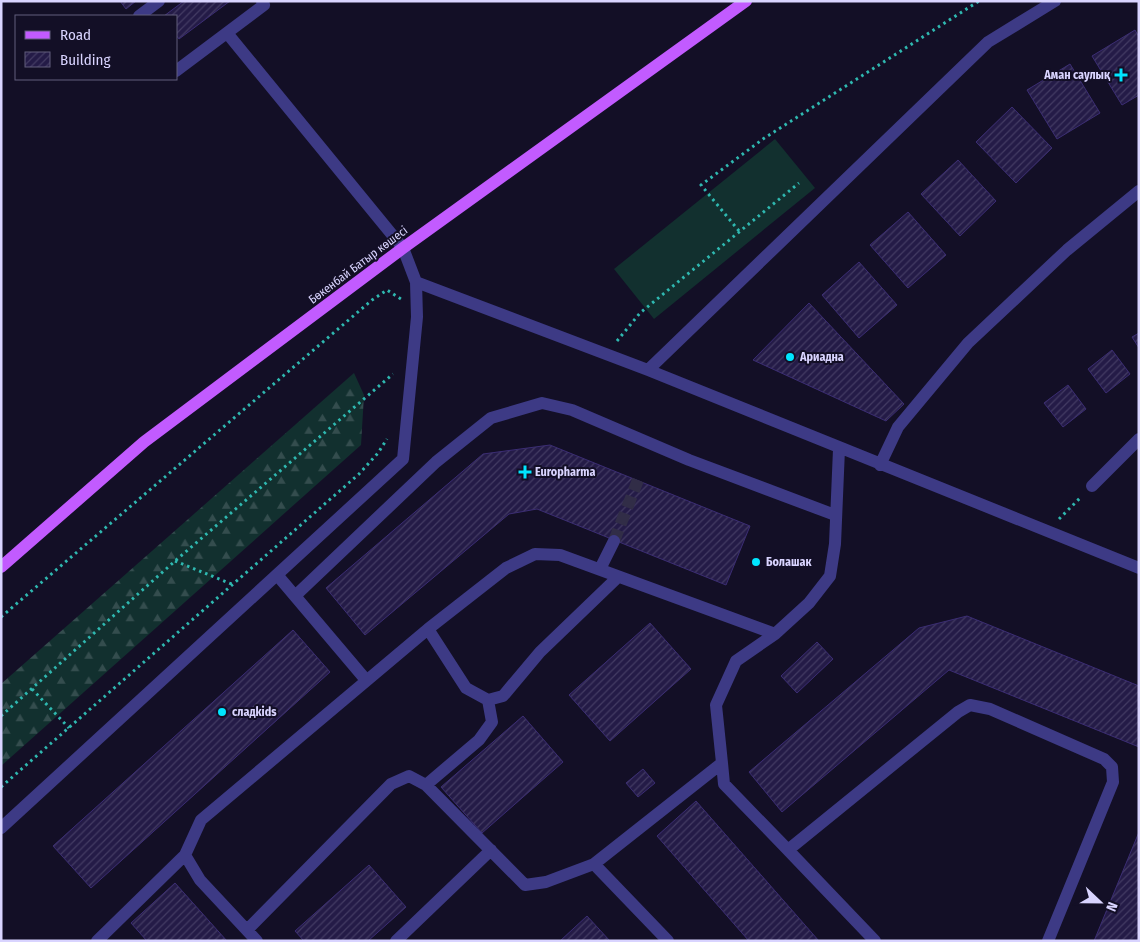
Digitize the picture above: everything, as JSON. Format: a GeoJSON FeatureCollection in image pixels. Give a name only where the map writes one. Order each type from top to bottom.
{"type":"FeatureCollection","features":[{"type":"Feature","properties":{"kind":"main road","name":"Бөкенбай Батыр көшесі"},"geometry":{"type":"LineString","coordinates":[[1,567],[144,442],[403,248],[746,1]]}},
{"type":"Feature","properties":{"kind":"street"},"geometry":{"type":"LineString","coordinates":[[140,15],[159,1]]}},
{"type":"Feature","properties":{"kind":"street"},"geometry":{"type":"LineString","coordinates":[[178,70],[264,5],[262,1]]}},
{"type":"Feature","properties":{"kind":"street"},"geometry":{"type":"LineString","coordinates":[[648,370],[988,42],[1055,1]]}},
{"type":"Feature","properties":{"kind":"street"},"geometry":{"type":"LineString","coordinates":[[1,828],[278,576],[403,459],[417,317],[416,282],[403,248],[228,33]]}},
{"type":"Feature","properties":{"kind":"street"},"geometry":{"type":"LineString","coordinates":[[880,465],[898,427],[968,343],[1067,250],[1139,191]]}},
{"type":"Feature","properties":{"kind":"street"},"geometry":{"type":"LineString","coordinates":[[416,282],[648,370],[839,449],[1139,568]]}},
{"type":"Feature","properties":{"kind":"street"},"geometry":{"type":"LineString","coordinates":[[295,596],[436,462],[492,418],[542,403],[572,410],[689,460],[835,515]]}},
{"type":"Feature","properties":{"kind":"street"},"geometry":{"type":"LineString","coordinates":[[1092,486],[1139,440]]}},
{"type":"Feature","properties":{"kind":"street"},"geometry":{"type":"LineString","coordinates":[[839,449],[835,544],[830,576],[809,603],[775,634],[736,661],[716,705],[724,784],[875,941]]}},
{"type":"Feature","properties":{"kind":"street"},"geometry":{"type":"LineString","coordinates":[[600,569],[614,540]]}},
{"type":"Feature","properties":{"kind":"street"},"geometry":{"type":"LineString","coordinates":[[97,941],[185,856],[201,820],[428,629],[506,568],[535,554],[560,555],[600,569],[618,578],[775,634]]}},
{"type":"Feature","properties":{"kind":"street"},"geometry":{"type":"LineString","coordinates":[[278,576],[366,680]]}},
{"type":"Feature","properties":{"kind":"street"},"geometry":{"type":"LineString","coordinates":[[428,629],[466,688],[488,700],[503,696],[540,652],[618,578]]}},
{"type":"Feature","properties":{"kind":"street"},"geometry":{"type":"LineString","coordinates":[[426,784],[479,740],[492,722],[488,700]]}},
{"type":"Feature","properties":{"kind":"street"},"geometry":{"type":"LineString","coordinates":[[788,850],[958,712],[970,705],[990,708],[1104,759],[1112,768],[1113,782],[1048,941]]}},
{"type":"Feature","properties":{"kind":"street"},"geometry":{"type":"LineString","coordinates":[[247,930],[391,784],[409,776],[426,784],[525,885],[546,882],[594,864],[722,764]]}},
{"type":"Feature","properties":{"kind":"street"},"geometry":{"type":"LineString","coordinates":[[396,941],[491,850]]}},
{"type":"Feature","properties":{"kind":"street"},"geometry":{"type":"LineString","coordinates":[[185,856],[200,880],[257,941]]}},
{"type":"Feature","properties":{"kind":"street"},"geometry":{"type":"LineString","coordinates":[[594,864],[668,941]]}},
{"type":"Feature","properties":{"kind":"path"},"geometry":{"type":"LineString","coordinates":[[739,231],[701,185],[763,139],[979,1]]}},
{"type":"Feature","properties":{"kind":"path"},"geometry":{"type":"LineString","coordinates":[[606,354],[640,313],[800,183]]}},
{"type":"Feature","properties":{"kind":"path"},"geometry":{"type":"LineString","coordinates":[[1,617],[372,300],[387,290],[402,299],[401,308]]}},
{"type":"Feature","properties":{"kind":"path"},"geometry":{"type":"LineString","coordinates":[[392,384],[394,365]]}},
{"type":"Feature","properties":{"kind":"path"},"geometry":{"type":"LineString","coordinates":[[1,716],[175,561],[392,374]]}},
{"type":"Feature","properties":{"kind":"path"},"geometry":{"type":"LineString","coordinates":[[1,787],[359,474],[387,440],[388,430]]}},
{"type":"Feature","properties":{"kind":"path"},"geometry":{"type":"LineString","coordinates":[[1047,530],[1092,486]]}},
{"type":"Feature","properties":{"kind":"path"},"geometry":{"type":"LineString","coordinates":[[175,561],[258,593]]}},
{"type":"Feature","properties":{"kind":"path"},"geometry":{"type":"LineString","coordinates":[[32,689],[69,728]]}},
{"type":"Feature","properties":{"kind":"green space"},"geometry":{"type":"Polygon","coordinates":[[[775,139],[815,188],[654,319],[614,269],[775,139]]]}},
{"type":"Feature","properties":{"kind":"green space"},"geometry":{"type":"Polygon","coordinates":[[[354,373],[364,395],[361,445],[1,766],[1,684],[354,373]]]}},
{"type":"Feature","properties":{"kind":"building"},"geometry":{"type":"Polygon","coordinates":[[[120,1],[136,1],[126,9],[120,1]]]}},
{"type":"Feature","properties":{"kind":"building"},"geometry":{"type":"Polygon","coordinates":[[[184,1],[230,1],[179,39],[178,15],[165,15],[184,1]]]}},
{"type":"Feature","properties":{"kind":"building","name":"Аман саулық"},"geometry":{"type":"Polygon","coordinates":[[[1135,30],[1139,37],[1139,95],[1122,105],[1092,56],[1135,30]]]}},
{"type":"Feature","properties":{"kind":"building"},"geometry":{"type":"Polygon","coordinates":[[[1070,64],[1100,113],[1057,139],[1027,90],[1070,64]]]}},
{"type":"Feature","properties":{"kind":"building"},"geometry":{"type":"Polygon","coordinates":[[[1012,107],[1052,148],[1016,183],[976,142],[1012,107]]]}},
{"type":"Feature","properties":{"kind":"building"},"geometry":{"type":"Polygon","coordinates":[[[958,160],[996,201],[960,236],[921,194],[958,160]]]}},
{"type":"Feature","properties":{"kind":"building"},"geometry":{"type":"Polygon","coordinates":[[[908,212],[946,255],[908,288],[870,245],[908,212]]]}},
{"type":"Feature","properties":{"kind":"building"},"geometry":{"type":"Polygon","coordinates":[[[859,262],[897,305],[859,338],[822,295],[859,262]]]}},
{"type":"Feature","properties":{"kind":"building"},"geometry":{"type":"Polygon","coordinates":[[[809,303],[904,404],[886,421],[753,360],[809,303]]]}},
{"type":"Feature","properties":{"kind":"building"},"geometry":{"type":"Polygon","coordinates":[[[1139,333],[1139,348],[1132,337],[1139,333]]]}},
{"type":"Feature","properties":{"kind":"building"},"geometry":{"type":"Polygon","coordinates":[[[1112,350],[1130,374],[1106,393],[1088,369],[1112,350]]]}},
{"type":"Feature","properties":{"kind":"building"},"geometry":{"type":"Polygon","coordinates":[[[1068,385],[1086,409],[1063,427],[1044,403],[1068,385]]]}},
{"type":"Feature","properties":{"kind":"building"},"geometry":{"type":"Polygon","coordinates":[[[550,445],[750,526],[726,585],[537,509],[509,514],[365,635],[326,588],[483,454],[550,445]]]}},
{"type":"Feature","properties":{"kind":"building"},"geometry":{"type":"Polygon","coordinates":[[[967,616],[1139,686],[1139,747],[949,670],[782,812],[749,772],[919,628],[967,616]]]}},
{"type":"Feature","properties":{"kind":"building"},"geometry":{"type":"Polygon","coordinates":[[[650,623],[691,669],[610,741],[569,695],[650,623]]]}},
{"type":"Feature","properties":{"kind":"building"},"geometry":{"type":"Polygon","coordinates":[[[293,630],[330,672],[91,888],[53,846],[293,630]]]}},
{"type":"Feature","properties":{"kind":"building"},"geometry":{"type":"Polygon","coordinates":[[[817,642],[833,659],[797,693],[781,676],[817,642]]]}},
{"type":"Feature","properties":{"kind":"building"},"geometry":{"type":"Polygon","coordinates":[[[523,716],[563,762],[482,833],[441,787],[523,716]]]}},
{"type":"Feature","properties":{"kind":"building"},"geometry":{"type":"Polygon","coordinates":[[[643,769],[655,783],[638,797],[626,783],[643,769]]]}},
{"type":"Feature","properties":{"kind":"building"},"geometry":{"type":"Polygon","coordinates":[[[696,801],[819,941],[749,941],[657,836],[696,801]]]}},
{"type":"Feature","properties":{"kind":"building"},"geometry":{"type":"Polygon","coordinates":[[[1139,832],[1139,941],[1094,941],[1139,832]]]}},
{"type":"Feature","properties":{"kind":"building"},"geometry":{"type":"Polygon","coordinates":[[[369,865],[406,907],[368,941],[304,941],[295,931],[369,865]]]}},
{"type":"Feature","properties":{"kind":"building"},"geometry":{"type":"Polygon","coordinates":[[[175,883],[227,941],[147,941],[131,923],[175,883]]]}},
{"type":"Feature","properties":{"kind":"building"},"geometry":{"type":"Polygon","coordinates":[[[587,916],[610,941],[560,941],[587,916]]]}},
{"type":"Feature","properties":{"kind":"tunnel"},"geometry":{"type":"LineString","coordinates":[[614,541],[638,480]]}},
{"type":"Feature","properties":{"kind":"place","name":"Аман саулық"},"geometry":{"type":"Point","coordinates":[1121,75]}},
{"type":"Feature","properties":{"kind":"place","name":"Ариадна"},"geometry":{"type":"Point","coordinates":[790,357]}},
{"type":"Feature","properties":{"kind":"place","name":"Europharma"},"geometry":{"type":"Point","coordinates":[525,472]}},
{"type":"Feature","properties":{"kind":"place","name":"Болашак"},"geometry":{"type":"Point","coordinates":[756,562]}},
{"type":"Feature","properties":{"kind":"place","name":"сладkids"},"geometry":{"type":"Point","coordinates":[222,712]}}]}
